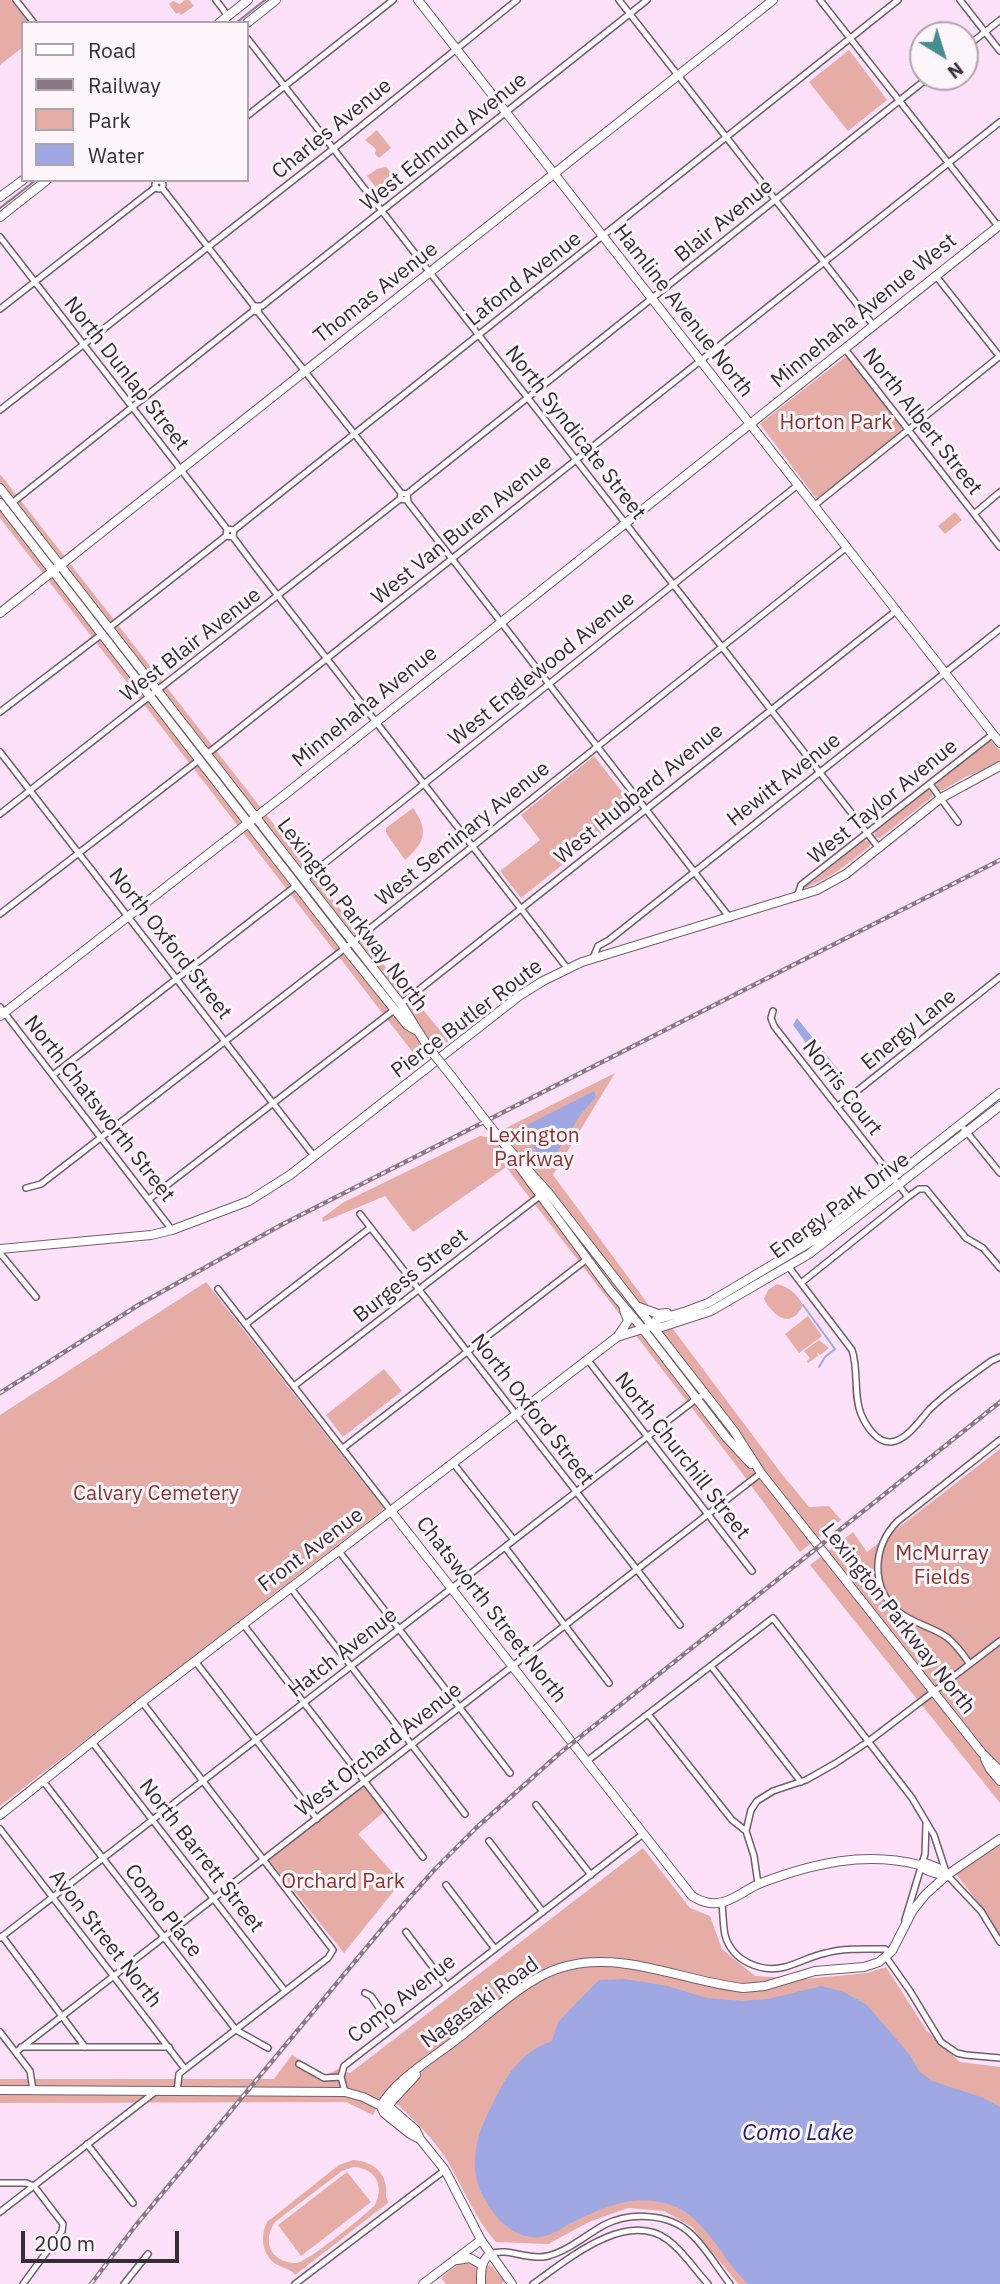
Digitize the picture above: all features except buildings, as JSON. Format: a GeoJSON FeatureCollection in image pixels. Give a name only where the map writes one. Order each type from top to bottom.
{"type":"FeatureCollection","features":[{"type":"Feature","properties":{"kind":"street"},"geometry":{"type":"LineString","coordinates":[[16,0],[32,21]]}},
{"type":"Feature","properties":{"kind":"street"},"geometry":{"type":"LineString","coordinates":[[216,0],[228,16]]}},
{"type":"Feature","properties":{"kind":"street"},"geometry":{"type":"LineString","coordinates":[[222,21],[248,0]]}},
{"type":"Feature","properties":{"kind":"street"},"geometry":{"type":"LineString","coordinates":[[248,22],[276,0]]}},
{"type":"Feature","properties":{"kind":"street"},"geometry":{"type":"LineString","coordinates":[[248,115],[393,0]]}},
{"type":"Feature","properties":{"kind":"street","name":"Hamline Avenue North"},"geometry":{"type":"LineString","coordinates":[[418,0],[1000,743]]}},
{"type":"Feature","properties":{"kind":"street","name":"Charles Avenue"},"geometry":{"type":"LineString","coordinates":[[0,410],[333,149],[517,0]]}},
{"type":"Feature","properties":{"kind":"street","name":"North Albert Street"},"geometry":{"type":"LineString","coordinates":[[619,0],[874,326]]}},
{"type":"Feature","properties":{"kind":"street","name":"West Edmund Avenue"},"geometry":{"type":"LineString","coordinates":[[12,503],[647,0]]}},
{"type":"Feature","properties":{"kind":"street","name":"Thomas Avenue"},"geometry":{"type":"LineString","coordinates":[[0,613],[773,0]]}},
{"type":"Feature","properties":{"kind":"street"},"geometry":{"type":"LineString","coordinates":[[820,0],[999,225]]}},
{"type":"Feature","properties":{"kind":"street","name":"Lafond Avenue"},"geometry":{"type":"LineString","coordinates":[[0,712],[230,533],[898,0]]}},
{"type":"Feature","properties":{"kind":"street"},"geometry":{"type":"LineString","coordinates":[[960,0],[1000,51]]}},
{"type":"Feature","properties":{"kind":"street"},"geometry":{"type":"LineString","coordinates":[[979,37],[1000,20]]}},
{"type":"Feature","properties":{"kind":"street","name":"North Syndicate Street"},"geometry":{"type":"LineString","coordinates":[[248,39],[878,847]]}},
{"type":"Feature","properties":{"kind":"street","name":"Blair Avenue"},"geometry":{"type":"LineString","coordinates":[[404,496],[912,91]]}},
{"type":"Feature","properties":{"kind":"street","name":"West Van Buren Avenue"},"geometry":{"type":"LineString","coordinates":[[0,914],[203,757],[1000,122]]}},
{"type":"Feature","properties":{"kind":"street"},"geometry":{"type":"LineString","coordinates":[[0,197],[21,181]]}},
{"type":"Feature","properties":{"kind":"street"},"geometry":{"type":"LineString","coordinates":[[0,217],[44,182]]}},
{"type":"Feature","properties":{"kind":"street"},"geometry":{"type":"LineString","coordinates":[[0,309],[160,183],[730,918]]}},
{"type":"Feature","properties":{"kind":"street","name":"Minnehaha Avenue West"},"geometry":{"type":"LineString","coordinates":[[750,424],[999,225]]}},
{"type":"Feature","properties":{"kind":"street","name":"North Dunlap Street"},"geometry":{"type":"LineString","coordinates":[[0,237],[567,968]]}},
{"type":"Feature","properties":{"kind":"street"},"geometry":{"type":"LineString","coordinates":[[815,505],[1000,356],[936,276]]}},
{"type":"Feature","properties":{"kind":"street","name":"North Albert Street"},"geometry":{"type":"LineString","coordinates":[[845,349],[1000,547]]}},
{"type":"Feature","properties":{"kind":"street","name":"Minnehaha Avenue"},"geometry":{"type":"LineString","coordinates":[[2,1012],[252,820],[750,424]]}},
{"type":"Feature","properties":{"kind":"street","name":"West Englewood Avenue"},"geometry":{"type":"LineString","coordinates":[[53,1075],[301,882],[799,484]]}},
{"type":"Feature","properties":{"kind":"street","name":"Lexington Parkway North"},"geometry":{"type":"LineString","coordinates":[[0,488],[105,631],[301,882],[353,942],[398,1007]]}},
{"type":"Feature","properties":{"kind":"street"},"geometry":{"type":"LineString","coordinates":[[974,513],[1000,492]]}},
{"type":"Feature","properties":{"kind":"street","name":"West Blair Avenue"},"geometry":{"type":"LineString","coordinates":[[0,814],[404,496]]}},
{"type":"Feature","properties":{"kind":"street","name":"Lexington Parkway North"},"geometry":{"type":"LineString","coordinates":[[1,508],[57,568]]}},
{"type":"Feature","properties":{"kind":"street","name":"West Seminary Avenue"},"geometry":{"type":"LineString","coordinates":[[26,1188],[41,1184],[346,948],[848,547]]}},
{"type":"Feature","properties":{"kind":"street","name":"West Hubbard Avenue"},"geometry":{"type":"LineString","coordinates":[[149,1199],[398,1007],[897,610]]}},
{"type":"Feature","properties":{"kind":"street","name":"Hewitt Avenue"},"geometry":{"type":"LineString","coordinates":[[593,958],[598,946],[1000,629]]}},
{"type":"Feature","properties":{"kind":"street","name":"West Taylor Avenue"},"geometry":{"type":"LineString","coordinates":[[797,897],[799,888],[804,883],[993,734]]}},
{"type":"Feature","properties":{"kind":"street","name":"North Oxford Street"},"geometry":{"type":"LineString","coordinates":[[0,752],[314,1156]]}},
{"type":"Feature","properties":{"kind":"street","name":"Pierce Butler Route"},"geometry":{"type":"LineString","coordinates":[[0,1251],[173,1230],[249,1201],[280,1183],[519,996],[567,968],[817,890],[836,880],[941,798],[1000,766]]}},
{"type":"Feature","properties":{"kind":"street","name":"Pierce Butler Route"},"geometry":{"type":"LineString","coordinates":[[989,774],[1000,773]]}},
{"type":"Feature","properties":{"kind":"street"},"geometry":{"type":"LineString","coordinates":[[930,784],[958,822]]}},
{"type":"Feature","properties":{"kind":"street","name":"Lexington Parkway North"},"geometry":{"type":"LineString","coordinates":[[301,882],[346,948],[398,1007],[413,1020],[428,1047],[505,1144],[516,1164],[636,1305],[734,1432],[761,1473],[936,1688],[982,1753],[1000,1771]]}},
{"type":"Feature","properties":{"kind":"street","name":"Energy Lane"},"geometry":{"type":"LineString","coordinates":[[837,1107],[1000,977]]}},
{"type":"Feature","properties":{"kind":"street","name":"Norris Court"},"geometry":{"type":"LineString","coordinates":[[773,1011],[771,1018],[774,1026],[908,1197]]}},
{"type":"Feature","properties":{"kind":"street","name":"North Chatsworth Street"},"geometry":{"type":"LineString","coordinates":[[2,1012],[173,1230]]}},
{"type":"Feature","properties":{"kind":"street","name":"Energy Park Drive"},"geometry":{"type":"LineString","coordinates":[[785,1263],[711,1311],[662,1327],[652,1326],[656,1320],[708,1303],[785,1263],[824,1244],[964,1128],[1000,1093]]}},
{"type":"Feature","properties":{"kind":"street","name":"Energy Park Drive"},"geometry":{"type":"LineString","coordinates":[[964,1128],[1000,1105]]}},
{"type":"Feature","properties":{"kind":"street"},"geometry":{"type":"LineString","coordinates":[[964,1128],[1000,1173]]}},
{"type":"Feature","properties":{"kind":"street"},"geometry":{"type":"LineString","coordinates":[[801,1283],[919,1189],[926,1189],[966,1238],[984,1248],[1000,1268]]}},
{"type":"Feature","properties":{"kind":"street","name":"Lexington Parkway North"},"geometry":{"type":"LineString","coordinates":[[543,1194],[587,1259],[696,1399],[739,1452],[761,1473]]}},
{"type":"Feature","properties":{"kind":"street","name":"Burgess Street"},"geometry":{"type":"LineString","coordinates":[[294,1386],[543,1194]]}},
{"type":"Feature","properties":{"kind":"street","name":"North Oxford Street"},"geometry":{"type":"LineString","coordinates":[[360,1214],[680,1625]]}},
{"type":"Feature","properties":{"kind":"street"},"geometry":{"type":"LineString","coordinates":[[246,1324],[370,1228]]}},
{"type":"Feature","properties":{"kind":"street"},"geometry":{"type":"LineString","coordinates":[[0,1251],[36,1297]]}},
{"type":"Feature","properties":{"kind":"street"},"geometry":{"type":"LineString","coordinates":[[343,1448],[587,1259]]}},
{"type":"Feature","properties":{"kind":"street"},"geometry":{"type":"LineString","coordinates":[[785,1263],[852,1350],[861,1414],[882,1441],[899,1439],[922,1420],[932,1407],[990,1361],[1000,1357]]}},
{"type":"Feature","properties":{"kind":"street","name":"Chatsworth Street North"},"geometry":{"type":"LineString","coordinates":[[218,1289],[687,1892],[701,1902],[722,1903]]}},
{"type":"Feature","properties":{"kind":"street"},"geometry":{"type":"LineString","coordinates":[[617,1337],[628,1321],[622,1304]]}},
{"type":"Feature","properties":{"kind":"street"},"geometry":{"type":"LineString","coordinates":[[636,1305],[658,1314],[684,1312]]}},
{"type":"Feature","properties":{"kind":"street","name":"Front Avenue"},"geometry":{"type":"LineString","coordinates":[[0,1815],[290,1587],[587,1359],[617,1337],[652,1326]]}},
{"type":"Feature","properties":{"kind":"street","name":"North Churchill Street"},"geometry":{"type":"LineString","coordinates":[[587,1359],[752,1571]]}},
{"type":"Feature","properties":{"kind":"street","name":"Hatch Avenue"},"geometry":{"type":"LineString","coordinates":[[1,1936],[705,1394]]}},
{"type":"Feature","properties":{"kind":"street"},"geometry":{"type":"LineString","coordinates":[[969,1663],[947,1637],[909,1619],[894,1608],[882,1589],[877,1561],[882,1543],[892,1527],[1000,1440]]}},
{"type":"Feature","properties":{"kind":"street"},"geometry":{"type":"LineString","coordinates":[[453,1464],[514,1540]]}},
{"type":"Feature","properties":{"kind":"street","name":"West Orchard Avenue"},"geometry":{"type":"LineString","coordinates":[[16,2052],[761,1473]]}},
{"type":"Feature","properties":{"kind":"street"},"geometry":{"type":"LineString","coordinates":[[505,1547],[609,1683]]}},
{"type":"Feature","properties":{"kind":"street"},"geometry":{"type":"LineString","coordinates":[[338,1550],[510,1773]]}},
{"type":"Feature","properties":{"kind":"street"},"geometry":{"type":"LineString","coordinates":[[290,1587],[465,1814]]}},
{"type":"Feature","properties":{"kind":"street"},"geometry":{"type":"LineString","coordinates":[[587,1761],[773,1618],[912,1798],[933,1835],[947,1875]]}},
{"type":"Feature","properties":{"kind":"street"},"geometry":{"type":"LineString","coordinates":[[243,1624],[423,1857]]}},
{"type":"Feature","properties":{"kind":"street"},"geometry":{"type":"LineString","coordinates":[[758,1884],[754,1856],[746,1831],[751,1810],[757,1801],[773,1791],[801,1782],[869,1741],[1000,1641]]}},
{"type":"Feature","properties":{"kind":"street"},"geometry":{"type":"LineString","coordinates":[[195,1661],[317,1819]]}},
{"type":"Feature","properties":{"kind":"street"},"geometry":{"type":"LineString","coordinates":[[710,1666],[801,1782]]}},
{"type":"Feature","properties":{"kind":"street"},"geometry":{"type":"LineString","coordinates":[[142,1702],[333,1950],[328,1958],[179,2074],[177,2092]]}},
{"type":"Feature","properties":{"kind":"street"},"geometry":{"type":"LineString","coordinates":[[648,1713],[732,1821],[746,1831]]}},
{"type":"Feature","properties":{"kind":"street","name":"North Barrett Street"},"geometry":{"type":"LineString","coordinates":[[92,1742],[285,1991]]}},
{"type":"Feature","properties":{"kind":"street","name":"Lexington Parkway North"},"geometry":{"type":"LineString","coordinates":[[982,1753],[989,1769],[1000,1781]]}},
{"type":"Feature","properties":{"kind":"street","name":"Como Place"},"geometry":{"type":"LineString","coordinates":[[43,1781],[236,2030],[268,2048]]}},
{"type":"Feature","properties":{"kind":"street"},"geometry":{"type":"LineString","coordinates":[[536,1805],[591,1875]]}},
{"type":"Feature","properties":{"kind":"street"},"geometry":{"type":"LineString","coordinates":[[903,1930],[925,1854],[926,1824]]}},
{"type":"Feature","properties":{"kind":"street","name":"Avon Street North"},"geometry":{"type":"LineString","coordinates":[[0,1829],[185,2069]]}},
{"type":"Feature","properties":{"kind":"street","name":"Como Avenue"},"geometry":{"type":"LineString","coordinates":[[341,2077],[344,2066],[643,1835]]}},
{"type":"Feature","properties":{"kind":"street"},"geometry":{"type":"LineString","coordinates":[[888,1955],[920,1901],[947,1875],[1000,1839]]}},
{"type":"Feature","properties":{"kind":"street"},"geometry":{"type":"LineString","coordinates":[[489,1841],[542,1912]]}},
{"type":"Feature","properties":{"kind":"street"},"geometry":{"type":"LineString","coordinates":[[1000,1942],[981,1911],[947,1875],[925,1863],[920,1865],[889,1859],[849,1859],[820,1864],[758,1884],[722,1903],[728,1942],[742,1958],[761,1969],[788,1966],[823,1953],[885,1949],[942,2042],[957,2053],[1000,2058]]}},
{"type":"Feature","properties":{"kind":"street"},"geometry":{"type":"LineString","coordinates":[[446,1885],[495,1949]]}},
{"type":"Feature","properties":{"kind":"street"},"geometry":{"type":"LineString","coordinates":[[405,1932],[447,1986]]}},
{"type":"Feature","properties":{"kind":"street"},"geometry":{"type":"LineString","coordinates":[[1,1936],[63,2014],[85,2047]]}},
{"type":"Feature","properties":{"kind":"street","name":"Nagasaki Road"},"geometry":{"type":"LineString","coordinates":[[422,2067],[535,1980],[552,1971],[579,1963],[617,1963],[743,1987],[765,1986],[815,1971],[870,1966],[888,1955]]}},
{"type":"Feature","properties":{"kind":"street"},"geometry":{"type":"LineString","coordinates":[[365,1993],[371,1996],[393,2028]]}},
{"type":"Feature","properties":{"kind":"street"},"geometry":{"type":"LineString","coordinates":[[0,2032],[30,2071],[33,2090]]}},
{"type":"Feature","properties":{"kind":"street"},"geometry":{"type":"LineString","coordinates":[[21,2047],[169,2047]]}},
{"type":"Feature","properties":{"kind":"street"},"geometry":{"type":"LineString","coordinates":[[299,2064],[324,2078],[341,2077],[345,2092]]}},
{"type":"Feature","properties":{"kind":"street"},"geometry":{"type":"LineString","coordinates":[[384,2108],[422,2067]]}},
{"type":"Feature","properties":{"kind":"street"},"geometry":{"type":"LineString","coordinates":[[384,2108],[393,2089],[422,2067]]}},
{"type":"Feature","properties":{"kind":"street"},"geometry":{"type":"LineString","coordinates":[[402,2117],[398,2104],[403,2089]]}},
{"type":"Feature","properties":{"kind":"street"},"geometry":{"type":"LineString","coordinates":[[0,2090],[345,2092],[363,2097],[402,2117],[416,2130],[445,2170],[481,2239],[512,2284]]}},
{"type":"Feature","properties":{"kind":"street"},"geometry":{"type":"LineString","coordinates":[[0,2212],[155,2092]]}},
{"type":"Feature","properties":{"kind":"street"},"geometry":{"type":"LineString","coordinates":[[384,2108],[410,2134],[420,2139]]}},
{"type":"Feature","properties":{"kind":"street"},"geometry":{"type":"LineString","coordinates":[[87,2144],[133,2203]]}},
{"type":"Feature","properties":{"kind":"street"},"geometry":{"type":"LineString","coordinates":[[295,2284],[445,2170]]}},
{"type":"Feature","properties":{"kind":"street"},"geometry":{"type":"LineString","coordinates":[[0,2183],[26,2183],[34,2186],[62,2222],[63,2227],[23,2284]]}},
{"type":"Feature","properties":{"kind":"street"},"geometry":{"type":"LineString","coordinates":[[481,2284],[482,2264],[490,2254],[498,2251],[532,2258],[545,2257],[557,2253],[610,2222],[632,2217],[649,2217],[664,2219],[690,2232],[730,2284]]}},
{"type":"Feature","properties":{"kind":"street"},"geometry":{"type":"LineString","coordinates":[[533,2284],[604,2237],[634,2230],[652,2232],[666,2238],[681,2250],[709,2284]]}},
{"type":"Feature","properties":{"kind":"street"},"geometry":{"type":"LineString","coordinates":[[423,2284],[481,2239]]}},
{"type":"Feature","properties":{"kind":"street"},"geometry":{"type":"LineString","coordinates":[[124,2284],[148,2254]]}},
{"type":"Feature","properties":{"kind":"street"},"geometry":{"type":"LineString","coordinates":[[454,2260],[470,2258],[482,2264]]}},
{"type":"Feature","properties":{"kind":"green space"},"geometry":{"type":"Polygon","coordinates":[[[0,0],[11,0],[27,21],[21,21],[21,49],[0,65],[0,0]]]}},
{"type":"Feature","properties":{"kind":"green space"},"geometry":{"type":"Polygon","coordinates":[[[189,0],[194,6],[181,15],[179,12],[176,14],[169,4],[173,1],[180,4],[189,0]]]}},
{"type":"Feature","properties":{"kind":"green space"},"geometry":{"type":"Polygon","coordinates":[[[849,50],[887,100],[848,131],[809,82],[849,50]]]}},
{"type":"Feature","properties":{"kind":"green space"},"geometry":{"type":"Polygon","coordinates":[[[377,130],[391,148],[379,158],[375,154],[376,149],[365,140],[377,130]]]}},
{"type":"Feature","properties":{"kind":"green space"},"geometry":{"type":"Polygon","coordinates":[[[386,167],[400,181],[380,193],[367,176],[386,167]]]}},
{"type":"Feature","properties":{"kind":"green space","name":"Horton Park"},"geometry":{"type":"Polygon","coordinates":[[[845,357],[902,428],[901,432],[816,498],[760,424],[845,357]]]}},
{"type":"Feature","properties":{"kind":"green space"},"geometry":{"type":"Polygon","coordinates":[[[0,474],[401,987],[449,1041],[421,1063],[0,518],[0,474]]]}},
{"type":"Feature","properties":{"kind":"green space"},"geometry":{"type":"Polygon","coordinates":[[[955,512],[962,520],[945,534],[938,526],[955,512]]]}},
{"type":"Feature","properties":{"kind":"green space"},"geometry":{"type":"Polygon","coordinates":[[[992,741],[1000,751],[1000,763],[939,790],[936,786],[938,782],[992,741]]]}},
{"type":"Feature","properties":{"kind":"green space"},"geometry":{"type":"Polygon","coordinates":[[[594,756],[634,807],[521,898],[500,871],[540,840],[521,815],[594,756]]]}},
{"type":"Feature","properties":{"kind":"green space"},"geometry":{"type":"Polygon","coordinates":[[[928,790],[932,791],[932,797],[880,838],[875,837],[875,832],[928,790]]]}},
{"type":"Feature","properties":{"kind":"green space"},"geometry":{"type":"Polygon","coordinates":[[[413,808],[423,830],[421,842],[405,860],[386,833],[386,828],[413,808]]]}},
{"type":"Feature","properties":{"kind":"green space"},"geometry":{"type":"Polygon","coordinates":[[[864,840],[870,842],[870,846],[854,859],[829,876],[802,889],[805,884],[811,883],[864,840]]]}},
{"type":"Feature","properties":{"kind":"green space","name":"Lexington Parkway"},"geometry":{"type":"Polygon","coordinates":[[[615,1073],[553,1175],[653,1311],[661,1313],[809,1507],[829,1506],[841,1520],[800,1552],[506,1167],[413,1232],[385,1196],[323,1222],[322,1218],[344,1202],[480,1136],[488,1137],[615,1073]]]}},
{"type":"Feature","properties":{"kind":"green space","name":"Calvary Cemetery"},"geometry":{"type":"Polygon","coordinates":[[[206,1282],[384,1509],[0,1806],[0,1415],[206,1282]]]}},
{"type":"Feature","properties":{"kind":"green space"},"geometry":{"type":"Polygon","coordinates":[[[777,1284],[792,1291],[803,1305],[798,1313],[788,1319],[773,1311],[764,1299],[768,1290],[777,1284]]]}},
{"type":"Feature","properties":{"kind":"green space"},"geometry":{"type":"Polygon","coordinates":[[[808,1316],[822,1336],[799,1353],[785,1334],[808,1316]]]}},
{"type":"Feature","properties":{"kind":"green space"},"geometry":{"type":"Polygon","coordinates":[[[819,1340],[829,1348],[820,1355],[817,1352],[818,1356],[808,1363],[810,1358],[804,1351],[819,1340]]]}},
{"type":"Feature","properties":{"kind":"green space"},"geometry":{"type":"Polygon","coordinates":[[[384,1369],[402,1391],[343,1437],[326,1415],[384,1369]]]}},
{"type":"Feature","properties":{"kind":"green space","name":"McMurray Fields"},"geometry":{"type":"Polygon","coordinates":[[[1000,1449],[1000,1803],[810,1565],[853,1532],[867,1552],[1000,1449]]]}},
{"type":"Feature","properties":{"kind":"green space","name":"Orchard Park"},"geometry":{"type":"Polygon","coordinates":[[[365,1785],[385,1811],[358,1834],[401,1882],[344,1953],[269,1860],[365,1785]]]}},
{"type":"Feature","properties":{"kind":"green space"},"geometry":{"type":"Polygon","coordinates":[[[1000,1845],[1000,1936],[988,1915],[956,1874],[1000,1845]]]}},
{"type":"Feature","properties":{"kind":"green space","name":"Como Lake"},"geometry":{"type":"Polygon","coordinates":[[[643,1848],[690,1908],[710,1916],[722,1949],[755,1976],[805,1979],[867,1973],[886,1967],[927,2031],[960,2062],[1000,2067],[1000,2284],[738,2284],[692,2227],[664,2211],[628,2208],[591,2221],[548,2244],[496,2242],[476,2214],[435,2143],[384,2093],[373,2115],[346,2102],[0,2103],[0,2079],[274,2079],[292,2055],[326,2075],[338,2069],[350,2073],[643,1848]]]}},
{"type":"Feature","properties":{"kind":"green space"},"geometry":{"type":"Polygon","coordinates":[[[353,2160],[375,2167],[385,2181],[389,2202],[295,2275],[268,2256],[263,2239],[267,2222],[339,2165],[353,2160]],[[353,2167],[342,2171],[275,2222],[269,2241],[274,2255],[289,2262],[304,2260],[375,2205],[378,2184],[372,2174],[353,2167]]]}},
{"type":"Feature","properties":{"kind":"green space"},"geometry":{"type":"Polygon","coordinates":[[[347,2172],[371,2202],[301,2256],[278,2225],[347,2172]]]}},
{"type":"Feature","properties":{"kind":"green space"},"geometry":{"type":"Polygon","coordinates":[[[463,2260],[483,2266],[490,2265],[505,2281],[501,2284],[446,2284],[441,2278],[463,2260]]]}},
{"type":"Feature","properties":{"kind":"water"},"geometry":{"type":"Polygon","coordinates":[[[797,1018],[845,1078],[839,1087],[793,1025],[797,1018]]]}},
{"type":"Feature","properties":{"kind":"water"},"geometry":{"type":"Polygon","coordinates":[[[594,1091],[596,1097],[581,1114],[553,1159],[549,1163],[545,1162],[521,1132],[523,1127],[594,1091]]]}},
{"type":"Feature","properties":{"kind":"water","name":"Como Lake"},"geometry":{"type":"Polygon","coordinates":[[[625,1979],[668,1986],[707,1998],[743,2001],[768,1999],[821,1986],[844,1992],[867,2005],[910,2055],[919,2071],[932,2081],[984,2098],[1000,2107],[1000,2284],[748,2284],[694,2219],[671,2205],[657,2201],[618,2204],[540,2237],[521,2235],[513,2231],[493,2212],[478,2184],[476,2150],[487,2116],[515,2066],[531,2052],[552,2041],[558,2022],[599,1980],[625,1979]]]}},
{"type":"Feature","properties":{"kind":"waterway"},"geometry":{"type":"LineString","coordinates":[[803,1305],[835,1349],[825,1357],[819,1367]]}},
{"type":"Feature","properties":{"kind":"tram line"},"geometry":{"type":"LineString","coordinates":[[239,21],[265,0]]}},
{"type":"Feature","properties":{"kind":"tram line"},"geometry":{"type":"LineString","coordinates":[[0,208],[33,182]]}},
{"type":"Feature","properties":{"kind":"railway"},"geometry":{"type":"LineString","coordinates":[[0,1393],[140,1304],[281,1225],[1000,860]]}},
{"type":"Feature","properties":{"kind":"railway"},"geometry":{"type":"LineString","coordinates":[[91,2284],[136,2225],[386,1924],[476,1828],[560,1753],[1000,1402]]}}]}
